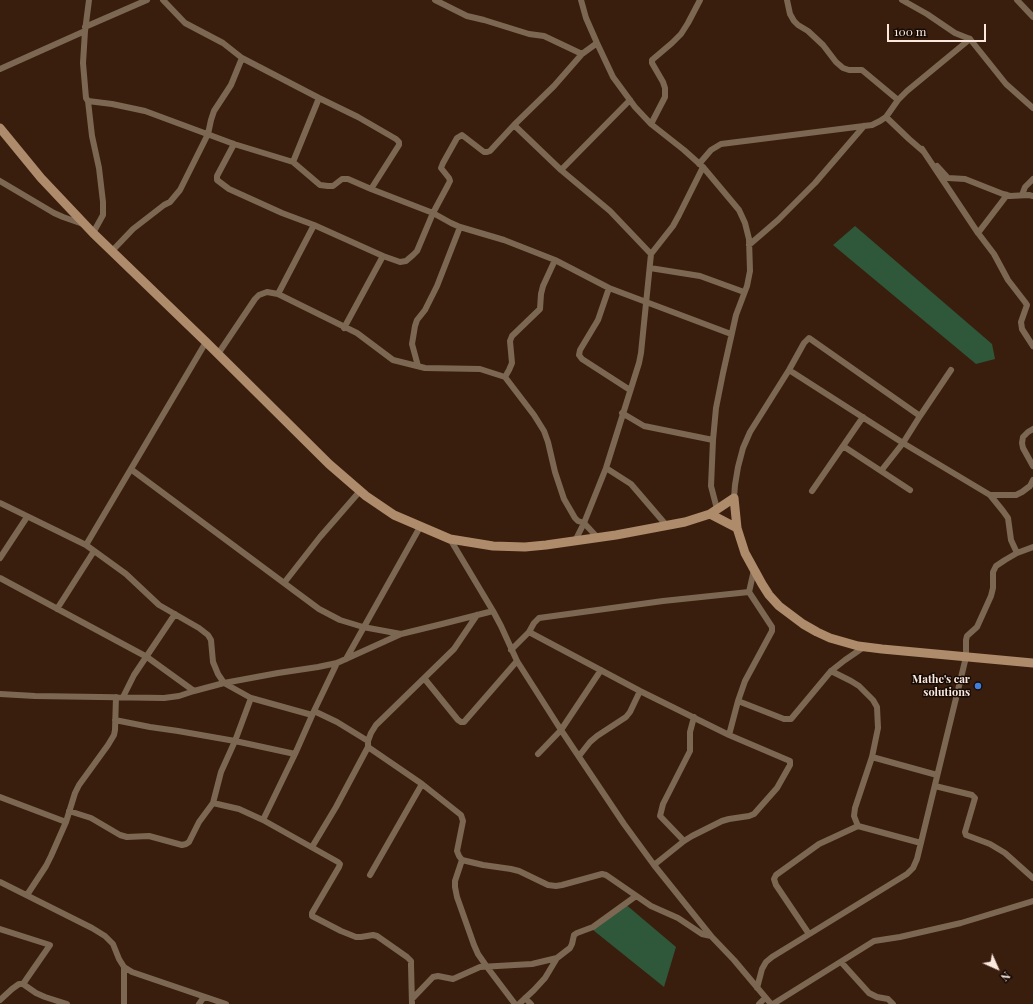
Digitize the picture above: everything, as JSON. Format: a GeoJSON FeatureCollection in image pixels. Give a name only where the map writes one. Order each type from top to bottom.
{"type":"FeatureCollection","features":[{"type":"Feature","properties":{"kind":"street"},"geometry":{"type":"LineString","coordinates":[[89,0],[85,29],[83,63],[86,98],[88,101],[103,202],[103,215],[93,233]]}},
{"type":"Feature","properties":{"kind":"street"},"geometry":{"type":"LineString","coordinates":[[0,69],[147,0]]}},
{"type":"Feature","properties":{"kind":"street"},"geometry":{"type":"LineString","coordinates":[[163,0],[185,23],[223,43],[242,58],[358,117],[396,139],[399,142],[399,145],[371,189]]}},
{"type":"Feature","properties":{"kind":"street"},"geometry":{"type":"LineString","coordinates":[[435,0],[467,16],[529,34],[544,36],[582,54]]}},
{"type":"Feature","properties":{"kind":"street"},"geometry":{"type":"LineString","coordinates":[[581,0],[586,18],[613,77],[635,107],[651,124],[684,150],[701,166],[738,210],[745,223],[749,238],[750,270],[731,334],[716,408],[711,486],[713,512]]}},
{"type":"Feature","properties":{"kind":"street"},"geometry":{"type":"LineString","coordinates":[[651,124],[665,97],[663,82],[652,63],[652,60],[680,34],[688,23],[700,0]]}},
{"type":"Feature","properties":{"kind":"street"},"geometry":{"type":"LineString","coordinates":[[787,0],[790,14],[794,21],[808,31],[823,45],[842,68],[849,70],[862,70],[898,100]]}},
{"type":"Feature","properties":{"kind":"street"},"geometry":{"type":"LineString","coordinates":[[902,0],[927,14],[955,33],[970,39],[1006,84],[1033,108]]}},
{"type":"Feature","properties":{"kind":"street"},"geometry":{"type":"LineString","coordinates":[[1017,0],[1032,14]]}},
{"type":"Feature","properties":{"kind":"street"},"geometry":{"type":"LineString","coordinates":[[575,541],[584,523],[606,468],[640,358],[651,254],[673,226],[701,166],[712,150],[721,144],[872,125],[886,117],[898,100],[907,91],[970,39]]}},
{"type":"Feature","properties":{"kind":"street"},"geometry":{"type":"LineString","coordinates":[[234,144],[217,176],[217,180],[221,184],[282,213],[314,225],[383,256],[400,262],[406,261],[417,251],[433,213],[450,181],[441,168],[457,138],[462,135],[484,152],[490,151],[554,86],[582,54],[597,43]]}},
{"type":"Feature","properties":{"kind":"street"},"geometry":{"type":"LineString","coordinates":[[112,251],[140,223],[175,197],[180,190],[208,134],[214,111],[231,85],[242,58]]}},
{"type":"Feature","properties":{"kind":"street"},"geometry":{"type":"LineString","coordinates":[[293,162],[319,98]]}},
{"type":"Feature","properties":{"kind":"street"},"geometry":{"type":"LineString","coordinates":[[561,170],[630,100]]}},
{"type":"Feature","properties":{"kind":"street"},"geometry":{"type":"LineString","coordinates":[[88,101],[145,111],[234,144],[293,162],[320,185],[333,186],[342,179],[348,179],[433,213],[460,227],[504,240],[555,260],[609,288],[731,334]]}},
{"type":"Feature","properties":{"kind":"street"},"geometry":{"type":"LineString","coordinates":[[886,117],[909,140],[922,149],[948,178],[965,179],[1007,195],[1033,196]]}},
{"type":"Feature","properties":{"kind":"street"},"geometry":{"type":"LineString","coordinates":[[514,125],[561,170],[610,211],[651,254]]}},
{"type":"Feature","properties":{"kind":"street"},"geometry":{"type":"LineString","coordinates":[[749,245],[778,220],[815,183],[864,126]]}},
{"type":"Feature","properties":{"kind":"street"},"geometry":{"type":"LineString","coordinates":[[0,128],[37,172],[93,233],[329,464],[360,491],[394,515],[450,539],[478,544],[510,547],[539,546],[598,538],[685,522],[713,512],[734,498]]}},
{"type":"Feature","properties":{"kind":"street"},"geometry":{"type":"LineString","coordinates":[[922,149],[978,233],[994,254],[1008,280],[1026,305],[1021,322],[1022,329],[1033,346]]}},
{"type":"Feature","properties":{"kind":"street"},"geometry":{"type":"LineString","coordinates":[[1022,195],[1025,187],[1033,180]]}},
{"type":"Feature","properties":{"kind":"street"},"geometry":{"type":"LineString","coordinates":[[0,181],[54,213],[85,224]]}},
{"type":"Feature","properties":{"kind":"street"},"geometry":{"type":"LineString","coordinates":[[978,233],[1007,195]]}},
{"type":"Feature","properties":{"kind":"street"},"geometry":{"type":"LineString","coordinates":[[278,294],[314,225]]}},
{"type":"Feature","properties":{"kind":"street"},"geometry":{"type":"LineString","coordinates":[[418,366],[412,344],[417,320],[432,298],[460,227]]}},
{"type":"Feature","properties":{"kind":"street"},"geometry":{"type":"LineString","coordinates":[[344,328],[383,256]]}},
{"type":"Feature","properties":{"kind":"street"},"geometry":{"type":"LineString","coordinates":[[505,377],[512,363],[510,341],[512,336],[540,308],[541,294],[555,260]]}},
{"type":"Feature","properties":{"kind":"street"},"geometry":{"type":"LineString","coordinates":[[650,268],[700,276],[744,292]]}},
{"type":"Feature","properties":{"kind":"street"},"geometry":{"type":"LineString","coordinates":[[609,288],[598,320],[580,350],[579,355],[582,359],[630,390]]}},
{"type":"Feature","properties":{"kind":"street"},"geometry":{"type":"LineString","coordinates":[[218,354],[255,299],[267,292],[278,294],[344,328],[357,333],[393,360],[425,368],[480,370],[505,377],[534,415],[544,431],[564,499],[575,518],[584,523],[598,538]]}},
{"type":"Feature","properties":{"kind":"street"},"geometry":{"type":"LineString","coordinates":[[920,416],[809,338],[804,343],[761,413],[747,437],[743,448],[738,467],[734,498],[737,528],[745,553],[769,595],[779,606],[803,624],[830,638],[844,643],[864,647],[966,658],[1033,663]]}},
{"type":"Feature","properties":{"kind":"street"},"geometry":{"type":"LineString","coordinates":[[86,545],[132,470],[206,342]]}},
{"type":"Feature","properties":{"kind":"street"},"geometry":{"type":"LineString","coordinates":[[788,370],[903,443],[990,495],[1008,518],[1011,540],[1017,553]]}},
{"type":"Feature","properties":{"kind":"street"},"geometry":{"type":"LineString","coordinates":[[881,471],[903,443],[952,370]]}},
{"type":"Feature","properties":{"kind":"street"},"geometry":{"type":"LineString","coordinates":[[622,413],[644,426],[713,440]]}},
{"type":"Feature","properties":{"kind":"street"},"geometry":{"type":"LineString","coordinates":[[812,491],[863,418]]}},
{"type":"Feature","properties":{"kind":"street"},"geometry":{"type":"LineString","coordinates":[[1033,429],[1023,437],[1022,443],[1023,448],[1033,466]]}},
{"type":"Feature","properties":{"kind":"street"},"geometry":{"type":"LineString","coordinates":[[843,446],[910,490]]}},
{"type":"Feature","properties":{"kind":"street"},"geometry":{"type":"LineString","coordinates":[[606,468],[631,484],[667,526]]}},
{"type":"Feature","properties":{"kind":"street"},"geometry":{"type":"LineString","coordinates":[[132,470],[319,609],[340,620],[363,627],[401,634]]}},
{"type":"Feature","properties":{"kind":"street"},"geometry":{"type":"LineString","coordinates":[[990,495],[1016,495],[1030,486],[1033,480]]}},
{"type":"Feature","properties":{"kind":"street"},"geometry":{"type":"LineString","coordinates":[[284,583],[320,537],[360,491]]}},
{"type":"Feature","properties":{"kind":"street"},"geometry":{"type":"LineString","coordinates":[[0,503],[86,545],[126,574],[159,605],[199,628],[208,635],[211,640],[214,662],[218,674],[224,683],[251,698],[313,713],[341,725],[422,784],[461,815],[463,821],[457,851],[462,860],[519,871],[548,885],[556,886],[602,874],[651,906],[684,922],[702,934],[711,936]]}},
{"type":"Feature","properties":{"kind":"street"},"geometry":{"type":"LineString","coordinates":[[713,512],[737,528]]}},
{"type":"Feature","properties":{"kind":"street"},"geometry":{"type":"LineString","coordinates":[[0,558],[27,517]]}},
{"type":"Feature","properties":{"kind":"street"},"geometry":{"type":"LineString","coordinates":[[346,659],[420,527]]}},
{"type":"Feature","properties":{"kind":"street"},"geometry":{"type":"LineString","coordinates":[[450,539],[493,611],[517,661],[624,824],[654,865],[711,936],[772,1004],[874,941],[900,937],[961,923],[1033,901]]}},
{"type":"Feature","properties":{"kind":"street"},"geometry":{"type":"LineString","coordinates":[[757,988],[762,969],[766,962],[772,957],[907,874],[913,868],[917,859],[966,658],[967,636],[977,627],[990,596],[993,588],[993,572],[996,566],[1017,553],[1033,547]]}},
{"type":"Feature","properties":{"kind":"street"},"geometry":{"type":"LineString","coordinates":[[57,609],[94,551]]}},
{"type":"Feature","properties":{"kind":"street"},"geometry":{"type":"LineString","coordinates":[[729,735],[745,680],[772,630],[772,627],[749,592],[754,570]]}},
{"type":"Feature","properties":{"kind":"street"},"geometry":{"type":"LineString","coordinates":[[0,578],[146,657],[194,691]]}},
{"type":"Feature","properties":{"kind":"street"},"geometry":{"type":"LineString","coordinates":[[511,650],[529,632],[539,618],[663,601],[749,592]]}},
{"type":"Feature","properties":{"kind":"street"},"geometry":{"type":"LineString","coordinates":[[0,694],[164,698],[178,696],[224,683],[337,663],[401,634],[493,611]]}},
{"type":"Feature","properties":{"kind":"street"},"geometry":{"type":"LineString","coordinates":[[124,697],[134,675],[175,614]]}},
{"type":"Feature","properties":{"kind":"street"},"geometry":{"type":"LineString","coordinates":[[312,846],[336,807],[368,744],[370,733],[376,725],[454,649],[477,615]]}},
{"type":"Feature","properties":{"kind":"street"},"geometry":{"type":"LineString","coordinates":[[529,632],[640,691],[729,735],[790,761],[790,765],[777,788],[754,814],[729,819],[684,841],[654,865]]}},
{"type":"Feature","properties":{"kind":"street"},"geometry":{"type":"LineString","coordinates":[[738,701],[784,719],[791,719],[831,671],[864,647]]}},
{"type":"Feature","properties":{"kind":"street"},"geometry":{"type":"LineString","coordinates":[[424,678],[458,720],[464,722],[517,661]]}},
{"type":"Feature","properties":{"kind":"street"},"geometry":{"type":"LineString","coordinates":[[263,820],[337,663]]}},
{"type":"Feature","properties":{"kind":"street"},"geometry":{"type":"LineString","coordinates":[[538,754],[561,730],[601,670]]}},
{"type":"Feature","properties":{"kind":"street"},"geometry":{"type":"LineString","coordinates":[[831,671],[859,686],[873,700],[877,707],[878,728],[872,757],[855,808],[854,816],[858,826]]}},
{"type":"Feature","properties":{"kind":"street"},"geometry":{"type":"LineString","coordinates":[[579,756],[597,736],[626,717],[640,691]]}},
{"type":"Feature","properties":{"kind":"street"},"geometry":{"type":"LineString","coordinates":[[27,895],[46,866],[66,822],[79,785],[114,735],[116,697]]}},
{"type":"Feature","properties":{"kind":"street"},"geometry":{"type":"LineString","coordinates":[[69,811],[92,818],[120,835],[127,837],[150,836],[182,845],[186,844],[189,842],[199,822],[213,803],[221,772],[235,741],[251,698]]}},
{"type":"Feature","properties":{"kind":"street"},"geometry":{"type":"LineString","coordinates":[[684,841],[660,816],[664,804],[690,751],[690,732],[694,717]]}},
{"type":"Feature","properties":{"kind":"street"},"geometry":{"type":"LineString","coordinates":[[115,720],[150,727],[178,730],[295,754]]}},
{"type":"Feature","properties":{"kind":"street"},"geometry":{"type":"LineString","coordinates":[[872,757],[937,775]]}},
{"type":"Feature","properties":{"kind":"street"},"geometry":{"type":"LineString","coordinates":[[370,875],[422,784]]}},
{"type":"Feature","properties":{"kind":"street"},"geometry":{"type":"LineString","coordinates":[[935,786],[972,795],[975,798],[965,832],[966,835],[990,844],[1005,853],[1033,878]]}},
{"type":"Feature","properties":{"kind":"street"},"geometry":{"type":"LineString","coordinates":[[0,797],[66,822]]}},
{"type":"Feature","properties":{"kind":"street"},"geometry":{"type":"LineString","coordinates":[[213,803],[238,809],[263,820],[312,846],[338,862],[340,864],[339,867],[312,912],[312,916],[356,937],[377,936],[408,957],[411,961],[412,1002]]}},
{"type":"Feature","properties":{"kind":"street"},"geometry":{"type":"LineString","coordinates":[[809,934],[776,885],[774,879],[776,875],[819,844],[858,826],[921,843]]}},
{"type":"Feature","properties":{"kind":"street"},"geometry":{"type":"LineString","coordinates":[[462,860],[455,881],[455,887],[457,897],[474,945],[487,967],[515,1004]]}},
{"type":"Feature","properties":{"kind":"street"},"geometry":{"type":"LineString","coordinates":[[0,882],[105,936],[113,944],[124,967],[132,972],[226,1004]]}},
{"type":"Feature","properties":{"kind":"street"},"geometry":{"type":"LineString","coordinates":[[518,1004],[545,978],[557,958],[570,948],[574,935],[593,927],[636,896]]}},
{"type":"Feature","properties":{"kind":"street"},"geometry":{"type":"LineString","coordinates":[[684,922],[693,912]]}},
{"type":"Feature","properties":{"kind":"street"},"geometry":{"type":"LineString","coordinates":[[0,929],[50,945],[23,984],[19,984],[1,999]]}},
{"type":"Feature","properties":{"kind":"street"},"geometry":{"type":"LineString","coordinates":[[412,1002],[433,978],[438,976],[453,979],[480,967],[532,964],[557,958]]}},
{"type":"Feature","properties":{"kind":"street"},"geometry":{"type":"LineString","coordinates":[[841,962],[870,993],[876,997],[888,999],[893,1004]]}},
{"type":"Feature","properties":{"kind":"street"},"geometry":{"type":"LineString","coordinates":[[124,967],[124,1004]]}},
{"type":"Feature","properties":{"kind":"street"},"geometry":{"type":"LineString","coordinates":[[23,984],[36,993],[67,1004]]}},
{"type":"Feature","properties":{"kind":"street"},"geometry":{"type":"LineString","coordinates":[[199,1004],[204,997]]}},
{"type":"Feature","properties":{"kind":"street"},"geometry":{"type":"LineString","coordinates":[[525,998],[531,1004]]}},
{"type":"Feature","properties":{"kind":"street"},"geometry":{"type":"LineString","coordinates":[[759,1004],[766,998]]}},
{"type":"Feature","properties":{"kind":"green space"},"geometry":{"type":"Polygon","coordinates":[[[855,226],[992,344],[995,359],[976,364],[833,245],[855,226]]]}},
{"type":"Feature","properties":{"kind":"green space"},"geometry":{"type":"Polygon","coordinates":[[[624,903],[676,947],[664,987],[593,930],[624,903]]]}},
{"type":"Feature","properties":{"kind":"place","name":"Mathe's car solutions"},"geometry":{"type":"Point","coordinates":[978,686]}}]}
